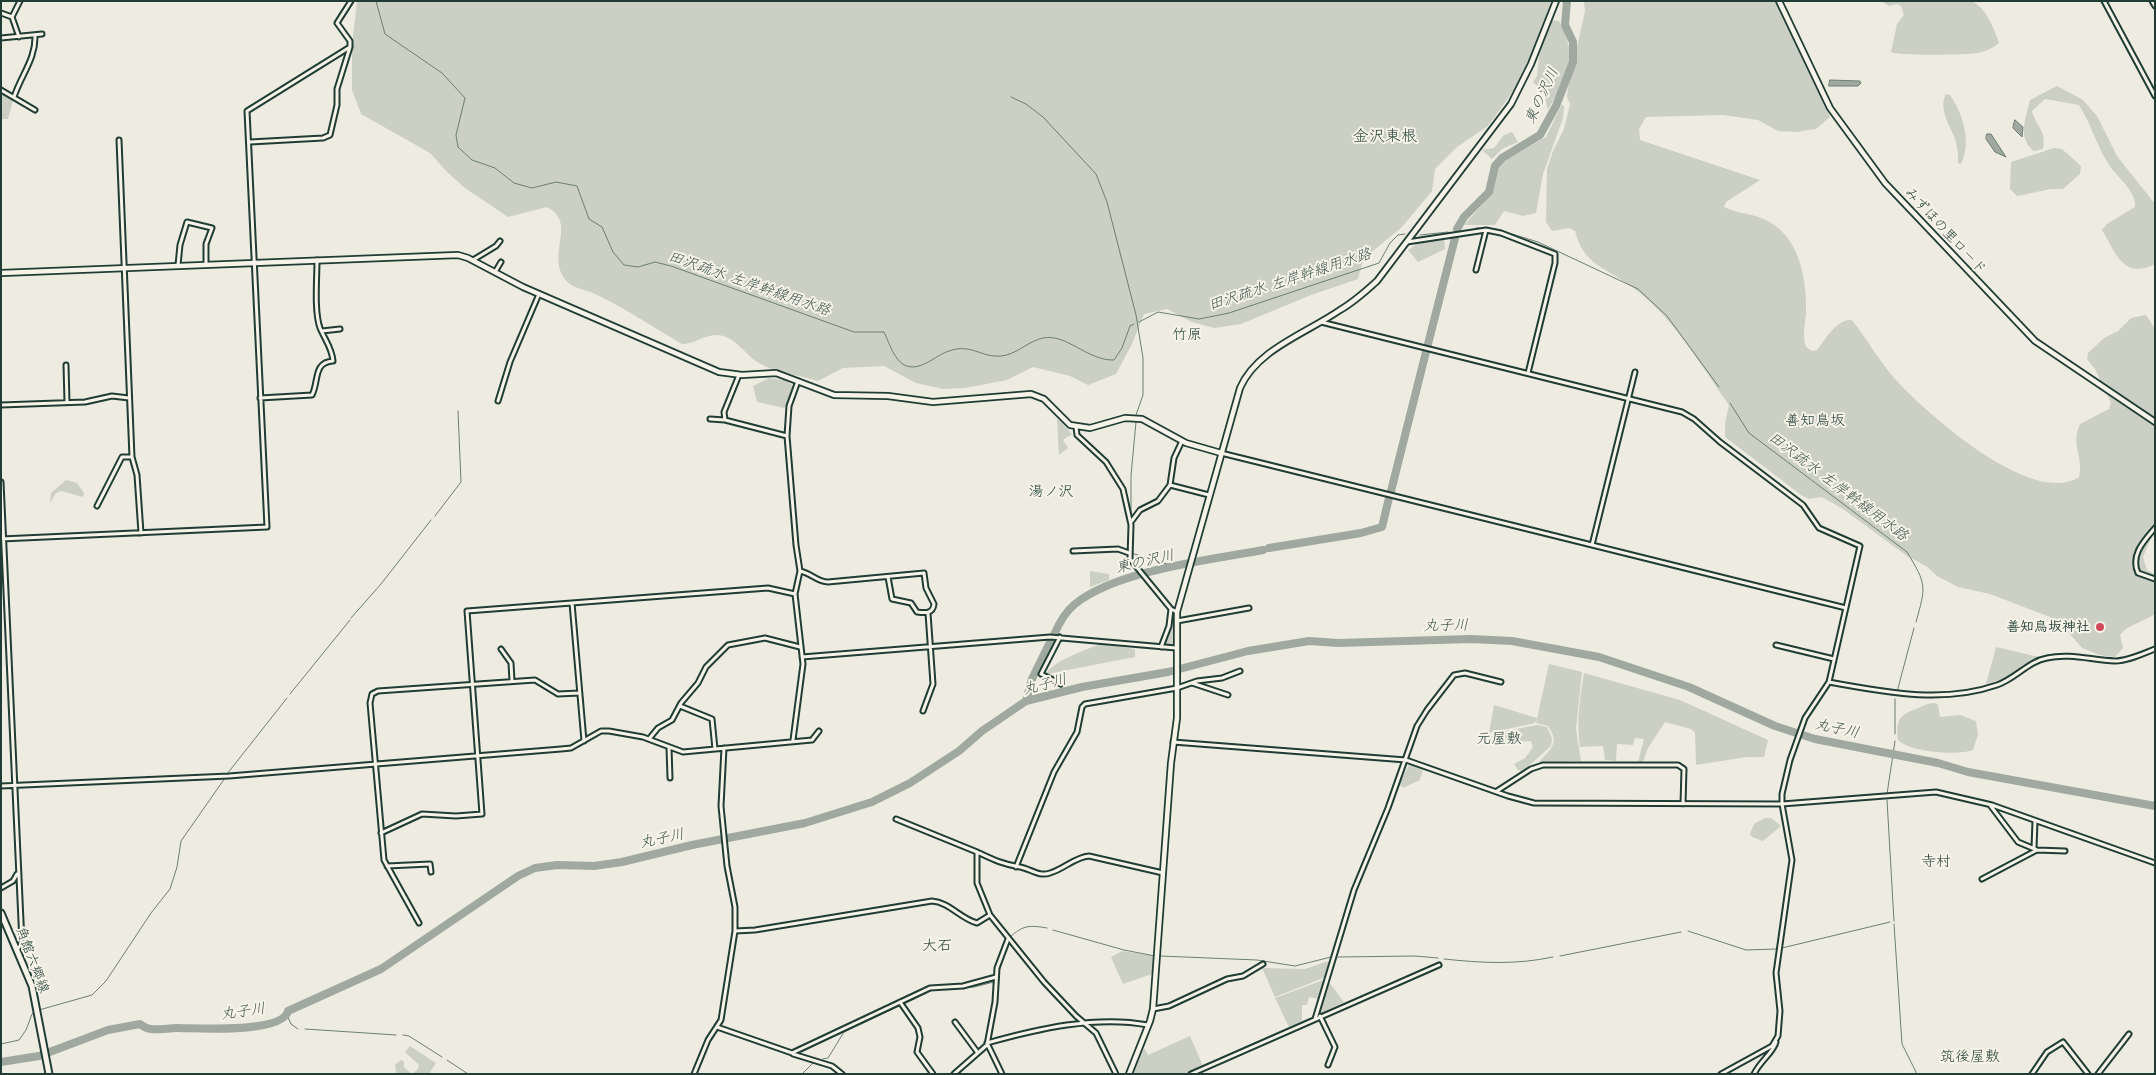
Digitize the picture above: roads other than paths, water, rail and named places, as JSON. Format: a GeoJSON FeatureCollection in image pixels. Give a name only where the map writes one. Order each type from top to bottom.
{"type":"FeatureCollection","features":[{"type":"Feature","properties":{"kind":"main road","name":"角館六郷線"},"geometry":{"type":"LineString","coordinates":[[2,916],[32,986],[49,1073]]}},
{"type":"Feature","properties":{"kind":"street"},"geometry":{"type":"LineString","coordinates":[[18,36],[12,17],[20,1]]}},
{"type":"Feature","properties":{"kind":"street"},"geometry":{"type":"LineString","coordinates":[[250,142],[328,137],[337,105],[337,89],[350,48],[350,41],[337,24],[351,1]]}},
{"type":"Feature","properties":{"kind":"street"},"geometry":{"type":"LineString","coordinates":[[1129,1074],[1149,1026],[1153,1009],[1178,688],[1177,612],[1187,570],[1240,388],[1251,368],[1271,352],[1362,296],[1377,281],[1511,104],[1531,64],[1556,1]]}},
{"type":"Feature","properties":{"kind":"street","name":"みずほの里ロード"},"geometry":{"type":"LineString","coordinates":[[1779,1],[1830,108],[1890,188],[2035,341],[2155,422]]}},
{"type":"Feature","properties":{"kind":"street"},"geometry":{"type":"LineString","coordinates":[[2104,1],[2155,96]]}},
{"type":"Feature","properties":{"kind":"street"},"geometry":{"type":"LineString","coordinates":[[2152,1],[2155,6]]}},
{"type":"Feature","properties":{"kind":"street"},"geometry":{"type":"LineString","coordinates":[[1,13],[12,17]]}},
{"type":"Feature","properties":{"kind":"street"},"geometry":{"type":"LineString","coordinates":[[1,38],[42,34]]}},
{"type":"Feature","properties":{"kind":"street"},"geometry":{"type":"LineString","coordinates":[[14,97],[20,78],[29,65],[34,51],[35,35]]}},
{"type":"Feature","properties":{"kind":"street"},"geometry":{"type":"LineString","coordinates":[[2,539],[266,527],[248,111],[350,48]]}},
{"type":"Feature","properties":{"kind":"street"},"geometry":{"type":"LineString","coordinates":[[1,90],[35,110]]}},
{"type":"Feature","properties":{"kind":"street"},"geometry":{"type":"LineString","coordinates":[[119,140],[132,457],[137,475],[141,533]]}},
{"type":"Feature","properties":{"kind":"street"},"geometry":{"type":"LineString","coordinates":[[178,265],[180,245],[187,222],[212,228],[206,244],[206,264]]}},
{"type":"Feature","properties":{"kind":"street"},"geometry":{"type":"LineString","coordinates":[[1407,242],[1486,230],[1500,233],[1555,254],[1555,263],[1528,373]]}},
{"type":"Feature","properties":{"kind":"street"},"geometry":{"type":"LineString","coordinates":[[1476,270],[1486,230]]}},
{"type":"Feature","properties":{"kind":"street"},"geometry":{"type":"LineString","coordinates":[[473,260],[496,246],[500,241]]}},
{"type":"Feature","properties":{"kind":"street"},"geometry":{"type":"LineString","coordinates":[[1,273],[453,255],[473,260],[539,294],[719,372],[739,374],[776,373],[834,395],[888,396],[933,402],[1031,394],[1044,398],[1064,420],[1076,427],[1090,428],[1133,418],[1149,422],[1182,441],[1221,453],[1846,608]]}},
{"type":"Feature","properties":{"kind":"street"},"geometry":{"type":"LineString","coordinates":[[260,398],[312,395],[320,367],[328,361],[334,361],[332,351],[322,331],[318,317],[317,260]]}},
{"type":"Feature","properties":{"kind":"street"},"geometry":{"type":"LineString","coordinates":[[495,272],[501,262]]}},
{"type":"Feature","properties":{"kind":"street"},"geometry":{"type":"LineString","coordinates":[[498,401],[510,362],[539,294]]}},
{"type":"Feature","properties":{"kind":"street"},"geometry":{"type":"LineString","coordinates":[[1321,322],[1676,410],[1694,419],[1726,446],[1804,505],[1820,528],[1857,543],[1861,549],[1829,682],[1805,718],[1793,751],[1782,804],[1792,860],[1776,973],[1780,1028],[1774,1050],[1761,1061],[1754,1074]]}},
{"type":"Feature","properties":{"kind":"street"},"geometry":{"type":"LineString","coordinates":[[322,331],[340,329]]}},
{"type":"Feature","properties":{"kind":"street"},"geometry":{"type":"LineString","coordinates":[[66,365],[67,402]]}},
{"type":"Feature","properties":{"kind":"street"},"geometry":{"type":"LineString","coordinates":[[1592,545],[1635,372]]}},
{"type":"Feature","properties":{"kind":"street"},"geometry":{"type":"LineString","coordinates":[[725,420],[724,412],[739,374]]}},
{"type":"Feature","properties":{"kind":"street"},"geometry":{"type":"LineString","coordinates":[[793,740],[803,674],[795,594],[800,571],[787,436],[788,406],[799,381]]}},
{"type":"Feature","properties":{"kind":"street"},"geometry":{"type":"LineString","coordinates":[[1,405],[84,402],[112,396],[129,398]]}},
{"type":"Feature","properties":{"kind":"street"},"geometry":{"type":"LineString","coordinates":[[710,419],[725,420],[787,436]]}},
{"type":"Feature","properties":{"kind":"street"},"geometry":{"type":"LineString","coordinates":[[1076,427],[1077,435],[1114,472],[1123,489],[1130,523],[1128,553]]}},
{"type":"Feature","properties":{"kind":"street"},"geometry":{"type":"LineString","coordinates":[[1130,523],[1140,510],[1158,501],[1170,485],[1174,458],[1182,441]]}},
{"type":"Feature","properties":{"kind":"street"},"geometry":{"type":"LineString","coordinates":[[97,506],[122,457],[132,457]]}},
{"type":"Feature","properties":{"kind":"street"},"geometry":{"type":"LineString","coordinates":[[1,482],[2,539],[22,943],[17,950]]}},
{"type":"Feature","properties":{"kind":"street"},"geometry":{"type":"LineString","coordinates":[[1170,485],[1209,495]]}},
{"type":"Feature","properties":{"kind":"street"},"geometry":{"type":"LineString","coordinates":[[2155,528],[2137,551],[2136,568],[2138,573],[2155,580]]}},
{"type":"Feature","properties":{"kind":"street"},"geometry":{"type":"LineString","coordinates":[[1073,551],[1118,549],[1128,553],[1144,577],[1171,609],[1177,612]]}},
{"type":"Feature","properties":{"kind":"street"},"geometry":{"type":"LineString","coordinates":[[800,571],[807,572],[822,582],[924,574],[926,588],[934,604],[933,610],[928,613],[917,612],[909,602],[892,599],[888,577]]}},
{"type":"Feature","properties":{"kind":"street"},"geometry":{"type":"LineString","coordinates":[[381,833],[422,814],[456,816],[482,814],[467,611],[768,588],[795,594]]}},
{"type":"Feature","properties":{"kind":"street"},"geometry":{"type":"LineString","coordinates":[[572,603],[584,741]]}},
{"type":"Feature","properties":{"kind":"street"},"geometry":{"type":"LineString","coordinates":[[1177,621],[1249,608]]}},
{"type":"Feature","properties":{"kind":"street"},"geometry":{"type":"LineString","coordinates":[[1161,647],[1170,626],[1171,609]]}},
{"type":"Feature","properties":{"kind":"street"},"geometry":{"type":"LineString","coordinates":[[923,711],[933,684],[928,613]]}},
{"type":"Feature","properties":{"kind":"street"},"geometry":{"type":"LineString","coordinates":[[802,656],[1060,637],[1176,650]]}},
{"type":"Feature","properties":{"kind":"street"},"geometry":{"type":"LineString","coordinates":[[1060,637],[1041,674],[1061,684]]}},
{"type":"Feature","properties":{"kind":"street"},"geometry":{"type":"LineString","coordinates":[[648,739],[658,728],[672,720],[710,662],[728,645],[765,638],[800,648]]}},
{"type":"Feature","properties":{"kind":"street"},"geometry":{"type":"LineString","coordinates":[[1776,645],[1834,659]]}},
{"type":"Feature","properties":{"kind":"street"},"geometry":{"type":"LineString","coordinates":[[501,649],[511,664],[512,681]]}},
{"type":"Feature","properties":{"kind":"street"},"geometry":{"type":"LineString","coordinates":[[1829,682],[1898,695],[1948,695],[1997,685],[2046,658],[2065,655],[2125,660],[2155,649]]}},
{"type":"Feature","properties":{"kind":"street"},"geometry":{"type":"LineString","coordinates":[[1016,867],[1054,772],[1077,732],[1082,707],[1085,704],[1178,688],[1202,679],[1222,678],[1240,671]]}},
{"type":"Feature","properties":{"kind":"street"},"geometry":{"type":"LineString","coordinates":[[1314,1019],[1354,890],[1406,760],[1417,726],[1454,676],[1465,673],[1501,682]]}},
{"type":"Feature","properties":{"kind":"street"},"geometry":{"type":"LineString","coordinates":[[419,923],[384,860],[370,704],[371,697],[375,692],[539,680],[558,694],[579,693]]}},
{"type":"Feature","properties":{"kind":"street"},"geometry":{"type":"LineString","coordinates":[[1192,683],[1228,695]]}},
{"type":"Feature","properties":{"kind":"street"},"geometry":{"type":"LineString","coordinates":[[680,706],[712,719],[715,749]]}},
{"type":"Feature","properties":{"kind":"street"},"geometry":{"type":"LineString","coordinates":[[1,786],[228,776],[560,750],[571,748],[601,731],[636,735],[669,748],[692,752],[793,740],[812,740],[819,731]]}},
{"type":"Feature","properties":{"kind":"street"},"geometry":{"type":"LineString","coordinates":[[1173,742],[1406,760],[1534,803],[1782,804],[1936,792],[1990,805],[2155,863]]}},
{"type":"Feature","properties":{"kind":"street"},"geometry":{"type":"LineString","coordinates":[[669,748],[670,778]]}},
{"type":"Feature","properties":{"kind":"street"},"geometry":{"type":"LineString","coordinates":[[694,1074],[708,1040],[717,1027],[724,1007],[735,931],[735,907],[722,823],[724,748]]}},
{"type":"Feature","properties":{"kind":"street"},"geometry":{"type":"LineString","coordinates":[[1496,791],[1531,769],[1543,765],[1678,765],[1684,769],[1683,804]]}},
{"type":"Feature","properties":{"kind":"street"},"geometry":{"type":"LineString","coordinates":[[1990,805],[2014,839],[2036,849],[2065,852]]}},
{"type":"Feature","properties":{"kind":"street"},"geometry":{"type":"LineString","coordinates":[[896,819],[977,852],[1001,864],[1035,873],[1049,874],[1078,859],[1089,856],[1163,873]]}},
{"type":"Feature","properties":{"kind":"street"},"geometry":{"type":"LineString","coordinates":[[2035,821],[2036,849]]}},
{"type":"Feature","properties":{"kind":"street"},"geometry":{"type":"LineString","coordinates":[[1982,879],[2036,849]]}},
{"type":"Feature","properties":{"kind":"street"},"geometry":{"type":"LineString","coordinates":[[977,852],[977,883],[990,916],[1044,982],[1100,1038],[1116,1074]]}},
{"type":"Feature","properties":{"kind":"street"},"geometry":{"type":"LineString","coordinates":[[387,866],[430,864],[431,872]]}},
{"type":"Feature","properties":{"kind":"street"},"geometry":{"type":"LineString","coordinates":[[1,888],[13,881],[18,872]]}},
{"type":"Feature","properties":{"kind":"street"},"geometry":{"type":"LineString","coordinates":[[735,931],[755,930],[932,901],[942,903],[971,922],[977,923],[990,916]]}},
{"type":"Feature","properties":{"kind":"street"},"geometry":{"type":"LineString","coordinates":[[954,1074],[987,1043],[996,1002],[996,977],[1008,939]]}},
{"type":"Feature","properties":{"kind":"street"},"geometry":{"type":"LineString","coordinates":[[1153,1009],[1169,1006],[1227,979],[1243,976],[1263,964]]}},
{"type":"Feature","properties":{"kind":"street"},"geometry":{"type":"LineString","coordinates":[[1191,1074],[1439,965]]}},
{"type":"Feature","properties":{"kind":"street"},"geometry":{"type":"LineString","coordinates":[[792,1053],[930,988],[963,986],[996,977]]}},
{"type":"Feature","properties":{"kind":"street"},"geometry":{"type":"LineString","coordinates":[[900,1002],[918,1028],[920,1037],[918,1052],[933,1074]]}},
{"type":"Feature","properties":{"kind":"street"},"geometry":{"type":"LineString","coordinates":[[1320,1016],[1335,1047],[1328,1064]]}},
{"type":"Feature","properties":{"kind":"street"},"geometry":{"type":"LineString","coordinates":[[955,1022],[978,1053]]}},
{"type":"Feature","properties":{"kind":"street"},"geometry":{"type":"LineString","coordinates":[[987,1043],[1031,1032],[1086,1024],[1111,1022],[1149,1026]]}},
{"type":"Feature","properties":{"kind":"street"},"geometry":{"type":"LineString","coordinates":[[717,1027],[832,1066],[842,1074]]}},
{"type":"Feature","properties":{"kind":"street"},"geometry":{"type":"LineString","coordinates":[[2098,1074],[2129,1034]]}},
{"type":"Feature","properties":{"kind":"street"},"geometry":{"type":"LineString","coordinates":[[1721,1074],[1776,1042]]}},
{"type":"Feature","properties":{"kind":"street"},"geometry":{"type":"LineString","coordinates":[[2032,1074],[2047,1052],[2063,1042],[2088,1074]]}},
{"type":"Feature","properties":{"kind":"street"},"geometry":{"type":"LineString","coordinates":[[987,1043],[1002,1074]]}},
{"type":"Feature","properties":{"kind":"street"},"geometry":{"type":"LineString","coordinates":[[43,1074],[49,1073]]}},
{"type":"Feature","properties":{"kind":"waterway","name":"田沢疏水 左岸幹線用水路"},"geometry":{"type":"LineString","coordinates":[[376,1],[385,34],[442,73],[465,98],[456,135],[458,147],[472,160],[495,168],[514,183],[532,188],[556,182],[577,186],[589,219],[602,227],[613,252],[624,265],[638,267],[655,262],[671,266],[854,332],[884,332],[899,361],[912,367],[923,365],[944,353],[957,349],[994,356],[1006,355],[1043,338],[1060,339],[1095,356],[1114,360],[1122,348],[1130,326],[1134,324]]}},
{"type":"Feature","properties":{"kind":"waterway","name":"東の沢川"},"geometry":{"type":"LineString","coordinates":[[1457,229],[1464,217],[1489,192],[1495,166],[1502,158],[1540,135],[1556,106],[1573,62],[1573,42],[1565,25],[1567,1]]}},
{"type":"Feature","properties":{"kind":"waterway"},"geometry":{"type":"LineString","coordinates":[[1011,97],[1026,104],[1043,117],[1096,174],[1107,202],[1136,315],[1143,358],[1143,395],[1136,415]]}},
{"type":"Feature","properties":{"kind":"waterway","name":"田沢疏水 左岸幹線用水路"},"geometry":{"type":"LineString","coordinates":[[1476,228],[1496,229],[1538,242],[1638,289],[1667,316],[1719,387]]}},
{"type":"Feature","properties":{"kind":"waterway","name":"田沢疏水 左岸幹線用水路"},"geometry":{"type":"LineString","coordinates":[[1420,235],[1448,232]]}},
{"type":"Feature","properties":{"kind":"waterway","name":"田沢疏水 左岸幹線用水路"},"geometry":{"type":"LineString","coordinates":[[1139,322],[1158,312],[1199,319],[1229,313],[1379,263],[1390,243],[1398,235],[1405,234]]}},
{"type":"Feature","properties":{"kind":"waterway","name":"東の沢川"},"geometry":{"type":"LineString","coordinates":[[1428,344],[1455,238]]}},
{"type":"Feature","properties":{"kind":"waterway","name":"東の沢川"},"geometry":{"type":"LineString","coordinates":[[1391,491],[1426,352]]}},
{"type":"Feature","properties":{"kind":"waterway","name":"田沢疏水 左岸幹線用水路"},"geometry":{"type":"LineString","coordinates":[[1730,403],[1749,433],[1907,552],[1923,586],[1922,601],[1916,622]]}},
{"type":"Feature","properties":{"kind":"waterway"},"geometry":{"type":"LineString","coordinates":[[435,516],[461,482],[458,411]]}},
{"type":"Feature","properties":{"kind":"waterway"},"geometry":{"type":"LineString","coordinates":[[1131,515],[1131,475],[1136,422]]}},
{"type":"Feature","properties":{"kind":"waterway","name":"東の沢川"},"geometry":{"type":"LineString","coordinates":[[1269,548],[1361,533],[1382,527],[1389,498]]}},
{"type":"Feature","properties":{"kind":"waterway"},"geometry":{"type":"LineString","coordinates":[[351,618],[381,584],[431,520]]}},
{"type":"Feature","properties":{"kind":"waterway"},"geometry":{"type":"LineString","coordinates":[[1132,534],[1133,523]]}},
{"type":"Feature","properties":{"kind":"waterway","name":"東の沢川"},"geometry":{"type":"LineString","coordinates":[[1054,635],[1063,618],[1075,604],[1093,592],[1115,583],[1165,568],[1263,550]]}},
{"type":"Feature","properties":{"kind":"waterway"},"geometry":{"type":"LineString","coordinates":[[1131,553],[1177,567]]}},
{"type":"Feature","properties":{"kind":"waterway"},"geometry":{"type":"LineString","coordinates":[[290,694],[350,620]]}},
{"type":"Feature","properties":{"kind":"waterway","name":"田沢疏水 左岸幹線用水路"},"geometry":{"type":"LineString","coordinates":[[1897,692],[1914,628]]}},
{"type":"Feature","properties":{"kind":"waterway","name":"丸子川"},"geometry":{"type":"LineString","coordinates":[[1,1062],[39,1056],[108,1030],[140,1024],[144,1027],[157,1029],[219,1029],[271,1023],[282,1018],[288,1011],[381,969],[518,876],[535,868],[557,865],[594,866],[622,862],[692,845],[805,823],[872,802],[910,783],[959,751],[982,731],[1026,701],[1082,687],[1168,672],[1248,651],[1309,641],[1338,643],[1471,639],[1512,641],[1599,657],[1689,687],[1775,726],[1815,739],[1938,763],[1968,772],[2155,806]]}},
{"type":"Feature","properties":{"kind":"waterway","name":"東の沢川"},"geometry":{"type":"LineString","coordinates":[[1026,701],[1032,679],[1050,642]]}},
{"type":"Feature","properties":{"kind":"waterway"},"geometry":{"type":"LineString","coordinates":[[227,774],[287,698]]}},
{"type":"Feature","properties":{"kind":"waterway","name":"田沢疏水 左岸幹線用水路"},"geometry":{"type":"LineString","coordinates":[[1895,699],[1895,734]]}},
{"type":"Feature","properties":{"kind":"waterway","name":"田沢疏水 左岸幹線用水路"},"geometry":{"type":"LineString","coordinates":[[1887,794],[1895,741]]}},
{"type":"Feature","properties":{"kind":"waterway"},"geometry":{"type":"LineString","coordinates":[[39,1010],[92,995],[106,981],[151,913],[170,889],[177,867],[181,841],[225,778]]}},
{"type":"Feature","properties":{"kind":"waterway","name":"田沢疏水 左岸幹線用水路"},"geometry":{"type":"LineString","coordinates":[[1887,800],[1894,921]]}},
{"type":"Feature","properties":{"kind":"waterway"},"geometry":{"type":"LineString","coordinates":[[1782,948],[1890,922]]}},
{"type":"Feature","properties":{"kind":"waterway","name":"田沢疏水 左岸幹線用水路"},"geometry":{"type":"LineString","coordinates":[[1894,924],[1902,1044],[1917,1074]]}},
{"type":"Feature","properties":{"kind":"waterway"},"geometry":{"type":"LineString","coordinates":[[1010,937],[1027,927],[1047,928]]}},
{"type":"Feature","properties":{"kind":"waterway"},"geometry":{"type":"LineString","coordinates":[[1053,930],[1124,950],[1155,956]]}},
{"type":"Feature","properties":{"kind":"waterway"},"geometry":{"type":"LineString","coordinates":[[1688,931],[1746,950],[1776,949]]}},
{"type":"Feature","properties":{"kind":"waterway"},"geometry":{"type":"LineString","coordinates":[[1560,956],[1681,932]]}},
{"type":"Feature","properties":{"kind":"waterway"},"geometry":{"type":"LineString","coordinates":[[998,975],[1006,949]]}},
{"type":"Feature","properties":{"kind":"waterway"},"geometry":{"type":"LineString","coordinates":[[1160,956],[1257,960],[1295,966],[1331,957]]}},
{"type":"Feature","properties":{"kind":"waterway"},"geometry":{"type":"LineString","coordinates":[[1338,957],[1415,956],[1438,958]]}},
{"type":"Feature","properties":{"kind":"waterway"},"geometry":{"type":"LineString","coordinates":[[1444,959],[1499,962],[1539,960],[1553,957]]}},
{"type":"Feature","properties":{"kind":"waterway"},"geometry":{"type":"LineString","coordinates":[[938,989],[974,987],[994,982]]}},
{"type":"Feature","properties":{"kind":"waterway"},"geometry":{"type":"LineString","coordinates":[[904,1004],[934,989]]}},
{"type":"Feature","properties":{"kind":"waterway"},"geometry":{"type":"LineString","coordinates":[[823,1059],[828,1058],[844,1032],[899,1006]]}},
{"type":"Feature","properties":{"kind":"waterway"},"geometry":{"type":"LineString","coordinates":[[1,1044],[19,1040],[26,1030],[32,1014],[36,1012]]}},
{"type":"Feature","properties":{"kind":"waterway"},"geometry":{"type":"LineString","coordinates":[[287,1015],[291,1024],[298,1029]]}},
{"type":"Feature","properties":{"kind":"waterway"},"geometry":{"type":"LineString","coordinates":[[305,1029],[396,1035]]}},
{"type":"Feature","properties":{"kind":"waterway"},"geometry":{"type":"LineString","coordinates":[[403,1035],[409,1036],[442,1057]]}},
{"type":"Feature","properties":{"kind":"waterway"},"geometry":{"type":"LineString","coordinates":[[447,1060],[468,1074]]}},
{"type":"Feature","properties":{"kind":"waterway"},"geometry":{"type":"LineString","coordinates":[[802,1074],[814,1062]]}},
{"type":"Feature","properties":{"kind":"place","name":"善知鳥坂神社"},"geometry":{"type":"Point","coordinates":[2100,627]}},
{"type":"Feature","properties":{"kind":"district","name":"金沢東根"},"geometry":{"type":"Point","coordinates":[1385,137]}},
{"type":"Feature","properties":{"kind":"district","name":"竹原"},"geometry":{"type":"Point","coordinates":[1187,335]}},
{"type":"Feature","properties":{"kind":"district","name":"善知鳥坂"},"geometry":{"type":"Point","coordinates":[1815,421]}},
{"type":"Feature","properties":{"kind":"district","name":"湯ノ沢"},"geometry":{"type":"Point","coordinates":[1051,492]}},
{"type":"Feature","properties":{"kind":"district","name":"元屋敷"},"geometry":{"type":"Point","coordinates":[1499,739]}},
{"type":"Feature","properties":{"kind":"district","name":"寺村"},"geometry":{"type":"Point","coordinates":[1936,862]}},
{"type":"Feature","properties":{"kind":"district","name":"大石"},"geometry":{"type":"Point","coordinates":[937,946]}},
{"type":"Feature","properties":{"kind":"district","name":"筑後屋敷"},"geometry":{"type":"Point","coordinates":[1970,1057]}}]}
